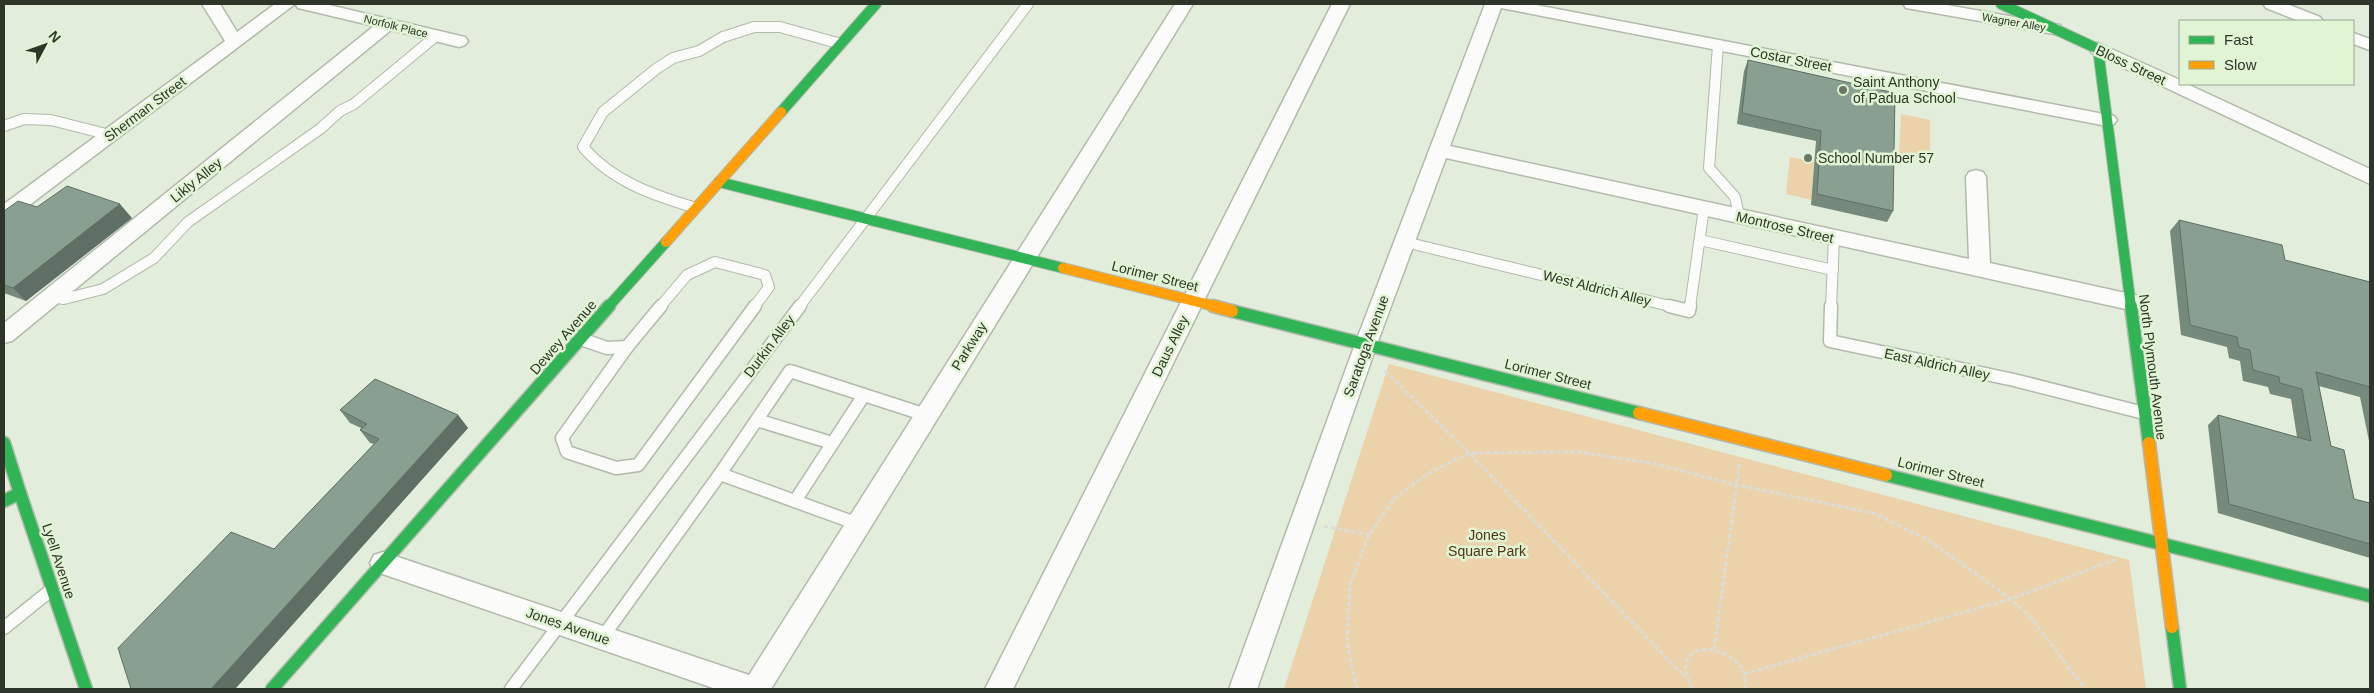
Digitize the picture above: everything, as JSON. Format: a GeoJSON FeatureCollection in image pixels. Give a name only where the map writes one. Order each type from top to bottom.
{"type":"FeatureCollection","features":[{"type":"Feature","properties":{"kind":"street"},"geometry":{"type":"LineString","coordinates":[[211,4],[235,42]]}},
{"type":"Feature","properties":{"kind":"street","name":"Sherman Street"},"geometry":{"type":"LineString","coordinates":[[4,214],[286,4]]}},
{"type":"Feature","properties":{"kind":"street","name":"Norfolk Place"},"geometry":{"type":"LineString","coordinates":[[304,4],[459,41]]}},
{"type":"Feature","properties":{"kind":"street","name":"Dewey Avenue"},"geometry":{"type":"LineString","coordinates":[[272,689],[876,4]]}},
{"type":"Feature","properties":{"kind":"street","name":"Parkway"},"geometry":{"type":"LineString","coordinates":[[754,689],[1184,4]]}},
{"type":"Feature","properties":{"kind":"street","name":"Daus Alley"},"geometry":{"type":"LineString","coordinates":[[999,689],[1341,4]]}},
{"type":"Feature","properties":{"kind":"street","name":"Saratoga Avenue"},"geometry":{"type":"LineString","coordinates":[[1243,689],[1366,344],[1494,4]]}},
{"type":"Feature","properties":{"kind":"street","name":"Costar Street"},"geometry":{"type":"LineString","coordinates":[[1505,4],[2107,120]]}},
{"type":"Feature","properties":{"kind":"street","name":"Wagner Alley"},"geometry":{"type":"LineString","coordinates":[[1912,4],[2056,30]]}},
{"type":"Feature","properties":{"kind":"street","name":"Bloss Street"},"geometry":{"type":"LineString","coordinates":[[2001,4],[2370,176]]}},
{"type":"Feature","properties":{"kind":"street"},"geometry":{"type":"LineString","coordinates":[[2272,4],[2312,20]]}},
{"type":"Feature","properties":{"kind":"street","name":"Likly Alley"},"geometry":{"type":"LineString","coordinates":[[4,335],[388,24]]}},
{"type":"Feature","properties":{"kind":"street"},"geometry":{"type":"LineString","coordinates":[[2354,38],[2370,45]]}},
{"type":"Feature","properties":{"kind":"street","name":"North Plymouth Avenue"},"geometry":{"type":"LineString","coordinates":[[2098,49],[2180,689]]}},
{"type":"Feature","properties":{"kind":"street","name":"Montrose Street"},"geometry":{"type":"LineString","coordinates":[[1440,150],[2130,302]]}},
{"type":"Feature","properties":{"kind":"street"},"geometry":{"type":"LineString","coordinates":[[1976,177],[1980,269]]}},
{"type":"Feature","properties":{"kind":"street","name":"Lorimer Street"},"geometry":{"type":"LineString","coordinates":[[719,182],[2370,596]]}},
{"type":"Feature","properties":{"kind":"street","name":"Lyell Avenue"},"geometry":{"type":"LineString","coordinates":[[4,443],[84,688]]}},
{"type":"Feature","properties":{"kind":"street"},"geometry":{"type":"LineString","coordinates":[[4,501],[20,492]]}},
{"type":"Feature","properties":{"kind":"street","name":"Jones Avenue"},"geometry":{"type":"LineString","coordinates":[[383,563],[754,689]]}},
{"type":"Feature","properties":{"kind":"lane","name":"Durkin Alley"},"geometry":{"type":"LineString","coordinates":[[511,689],[1028,4]]}},
{"type":"Feature","properties":{"kind":"lane"},"geometry":{"type":"LineString","coordinates":[[696,208],[643,192],[610,175],[593,160],[583,147],[603,112],[656,69],[674,58],[699,51],[723,37],[754,27],[780,27],[841,44]]}},
{"type":"Feature","properties":{"kind":"lane"},"geometry":{"type":"LineString","coordinates":[[51,297],[64,299],[103,289],[154,258],[188,222],[320,129],[340,111],[354,104],[436,36]]}},
{"type":"Feature","properties":{"kind":"lane"},"geometry":{"type":"LineString","coordinates":[[1718,45],[1710,168],[1735,197],[1739,216]]}},
{"type":"Feature","properties":{"kind":"lane"},"geometry":{"type":"LineString","coordinates":[[4,126],[24,119],[51,120],[110,135]]}},
{"type":"Feature","properties":{"kind":"lane","name":"West Aldrich Alley"},"geometry":{"type":"LineString","coordinates":[[1405,242],[1689,311],[1704,208]]}},
{"type":"Feature","properties":{"kind":"lane","name":"East Aldrich Alley"},"geometry":{"type":"LineString","coordinates":[[1834,238],[1830,341],[2014,380],[2144,413]]}},
{"type":"Feature","properties":{"kind":"lane"},"geometry":{"type":"LineString","coordinates":[[1700,240],[1833,270]]}},
{"type":"Feature","properties":{"kind":"lane"},"geometry":{"type":"LineString","coordinates":[[581,339],[607,348],[627,347],[686,275],[715,262],[765,275],[769,287],[665,431],[638,465],[616,468],[567,452],[562,438],[627,347]]}},
{"type":"Feature","properties":{"kind":"lane"},"geometry":{"type":"LineString","coordinates":[[602,638],[720,474],[790,371],[926,415]]}},
{"type":"Feature","properties":{"kind":"lane"},"geometry":{"type":"LineString","coordinates":[[795,501],[864,395]]}},
{"type":"Feature","properties":{"kind":"lane"},"geometry":{"type":"LineString","coordinates":[[757,420],[832,444]]}},
{"type":"Feature","properties":{"kind":"lane"},"geometry":{"type":"LineString","coordinates":[[720,474],[858,524]]}},
{"type":"Feature","properties":{"kind":"lane"},"geometry":{"type":"LineString","coordinates":[[4,628],[52,589]]}},
{"type":"Feature","properties":{"kind":"path"},"geometry":{"type":"LineString","coordinates":[[1366,344],[1388,376],[1469,453],[1685,677],[1692,689]]}},
{"type":"Feature","properties":{"kind":"path"},"geometry":{"type":"LineString","coordinates":[[1714,649],[1743,438]]}},
{"type":"Feature","properties":{"kind":"path"},"geometry":{"type":"LineString","coordinates":[[1357,689],[1347,643],[1350,584],[1369,535],[1395,498],[1429,473],[1469,453],[1578,452],[1651,463],[1737,485],[1874,513],[1927,539],[2011,599],[2032,619],[2085,689]]}},
{"type":"Feature","properties":{"kind":"path"},"geometry":{"type":"LineString","coordinates":[[1304,522],[1369,535]]}},
{"type":"Feature","properties":{"kind":"path"},"geometry":{"type":"LineString","coordinates":[[1744,674],[2011,599],[2123,557]]}},
{"type":"Feature","properties":{"kind":"path"},"geometry":{"type":"LineString","coordinates":[[1685,677],[1684,667],[1689,655],[1704,648],[1714,649],[1733,658],[1744,674],[1745,689]]}},
{"type":"Feature","properties":{"kind":"green space"},"geometry":{"type":"Polygon","coordinates":[[[1901,114],[1930,120],[1930,162],[1899,155],[1901,114]]]}},
{"type":"Feature","properties":{"kind":"green space"},"geometry":{"type":"Polygon","coordinates":[[[1790,157],[1814,162],[1812,200],[1786,194],[1790,157]]]}},
{"type":"Feature","properties":{"kind":"green space","name":"Jones Square Park"},"geometry":{"type":"Polygon","coordinates":[[[1389,364],[2129,560],[2146,689],[1284,689],[1389,364]]]}},
{"type":"Feature","properties":{"kind":"building"},"geometry":{"type":"Polygon","coordinates":[[[1748,60],[1895,93],[1893,211],[1817,194],[1821,131],[1742,113],[1748,60]]]}},
{"type":"Feature","properties":{"kind":"building"},"geometry":{"type":"Polygon","coordinates":[[[67,186],[120,204],[13,288],[4,285],[4,211],[18,201],[37,207],[67,186]]]}},
{"type":"Feature","properties":{"kind":"building"},"geometry":{"type":"Polygon","coordinates":[[[2179,220],[2282,245],[2285,260],[2370,282],[2370,387],[2316,372],[2331,446],[2344,450],[2354,499],[2370,503],[2370,544],[2229,504],[2218,415],[2311,441],[2302,389],[2280,383],[2279,377],[2253,370],[2250,350],[2239,347],[2237,337],[2190,325],[2179,220]]]}},
{"type":"Feature","properties":{"kind":"building"},"geometry":{"type":"Polygon","coordinates":[[[375,379],[458,415],[211,689],[131,689],[118,648],[231,532],[274,549],[379,439],[360,430],[367,424],[340,410],[375,379]]]}},
{"type":"Feature","properties":{"kind":"traffic: fast"},"geometry":{"type":"LineString","coordinates":[[781,112],[876,4]]}},
{"type":"Feature","properties":{"kind":"traffic: fast"},"geometry":{"type":"LineString","coordinates":[[2001,4],[2098,49],[2149,443]]}},
{"type":"Feature","properties":{"kind":"traffic: fast"},"geometry":{"type":"LineString","coordinates":[[719,182],[1063,268]]}},
{"type":"Feature","properties":{"kind":"traffic: fast"},"geometry":{"type":"LineString","coordinates":[[272,689],[666,242]]}},
{"type":"Feature","properties":{"kind":"traffic: fast"},"geometry":{"type":"LineString","coordinates":[[1232,311],[1639,413]]}},
{"type":"Feature","properties":{"kind":"traffic: fast"},"geometry":{"type":"LineString","coordinates":[[4,443],[20,493],[4,501]]}},
{"type":"Feature","properties":{"kind":"traffic: fast"},"geometry":{"type":"LineString","coordinates":[[1886,475],[2370,596]]}},
{"type":"Feature","properties":{"kind":"traffic: fast"},"geometry":{"type":"LineString","coordinates":[[20,493],[86,689]]}},
{"type":"Feature","properties":{"kind":"traffic: fast"},"geometry":{"type":"LineString","coordinates":[[2172,627],[2180,689]]}},
{"type":"Feature","properties":{"kind":"traffic: slow"},"geometry":{"type":"LineString","coordinates":[[666,242],[781,112]]}},
{"type":"Feature","properties":{"kind":"traffic: slow"},"geometry":{"type":"LineString","coordinates":[[1063,268],[1232,311]]}},
{"type":"Feature","properties":{"kind":"traffic: slow"},"geometry":{"type":"LineString","coordinates":[[1639,413],[1886,475]]}},
{"type":"Feature","properties":{"kind":"traffic: slow"},"geometry":{"type":"LineString","coordinates":[[2149,443],[2172,627]]}},
{"type":"Feature","properties":{"kind":"place","name":"Saint Anthony of Padua School"},"geometry":{"type":"Point","coordinates":[1843,90]}},
{"type":"Feature","properties":{"kind":"place","name":"School Number 57"},"geometry":{"type":"Point","coordinates":[1808,158]}}]}
